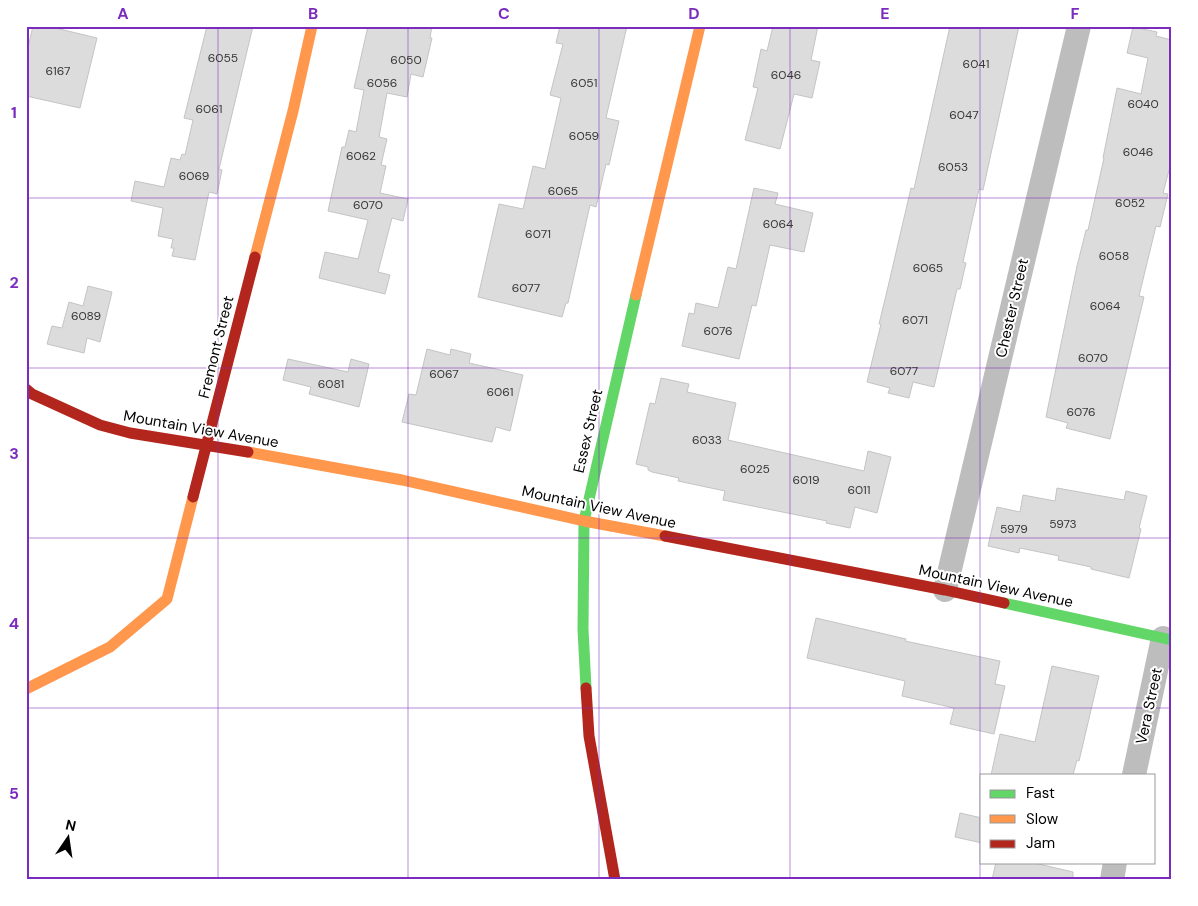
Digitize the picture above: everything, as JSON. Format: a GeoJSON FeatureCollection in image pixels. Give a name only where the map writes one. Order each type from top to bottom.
{"type":"FeatureCollection","features":[{"type":"Feature","properties":{"kind":"street","name":"Fremont Street"},"geometry":{"type":"LineString","coordinates":[[26,689],[110,647],[167,599],[288,130],[312,26]]}},
{"type":"Feature","properties":{"kind":"street","name":"Essex Street"},"geometry":{"type":"LineString","coordinates":[[615,880],[589,736],[583,628],[584,521],[618,367],[700,26]]}},
{"type":"Feature","properties":{"kind":"street","name":"Chester Street"},"geometry":{"type":"LineString","coordinates":[[945,590],[1079,26]]}},
{"type":"Feature","properties":{"kind":"street","name":"Mountain View Avenue"},"geometry":{"type":"LineString","coordinates":[[26,389],[47,401],[100,425],[130,434],[207,445],[402,480],[584,521],[945,590],[1168,639]]}},
{"type":"Feature","properties":{"kind":"street","name":"Vera Street"},"geometry":{"type":"LineString","coordinates":[[1134,774],[1168,639]]}},
{"type":"Feature","properties":{"kind":"street"},"geometry":{"type":"LineString","coordinates":[[1112,880],[1115,864]]}},
{"type":"Feature","properties":{"kind":"building"},"geometry":{"type":"Polygon","coordinates":[[[33,26],[47,26],[97,38],[80,108],[26,96],[26,56],[33,26]]]}},
{"type":"Feature","properties":{"kind":"building"},"geometry":{"type":"Polygon","coordinates":[[[207,26],[253,26],[219,169],[222,170],[217,194],[209,192],[195,260],[172,256],[174,248],[171,248],[173,239],[158,236],[163,208],[131,201],[135,181],[164,187],[171,158],[180,160],[182,154],[185,155],[193,120],[184,118],[207,26]]]}},
{"type":"Feature","properties":{"kind":"building"},"geometry":{"type":"Polygon","coordinates":[[[368,26],[432,26],[430,38],[432,38],[423,77],[411,74],[407,97],[387,93],[379,137],[387,139],[381,165],[386,166],[380,193],[408,199],[403,221],[392,218],[378,272],[390,275],[385,294],[319,278],[325,252],[358,259],[368,220],[328,211],[342,147],[345,147],[349,130],[356,132],[364,90],[354,88],[368,26]]]}},
{"type":"Feature","properties":{"kind":"building"},"geometry":{"type":"Polygon","coordinates":[[[560,26],[627,26],[606,118],[619,121],[609,165],[606,164],[596,207],[590,205],[568,303],[566,303],[562,317],[478,297],[499,204],[523,209],[533,166],[545,169],[561,98],[550,95],[563,44],[556,43],[560,26]]]}},
{"type":"Feature","properties":{"kind":"building"},"geometry":{"type":"Polygon","coordinates":[[[773,26],[818,26],[811,60],[820,62],[812,98],[794,94],[780,149],[745,140],[758,88],[753,87],[761,49],[767,51],[773,26]]]}},
{"type":"Feature","properties":{"kind":"building"},"geometry":{"type":"Polygon","coordinates":[[[950,26],[1019,26],[983,190],[979,189],[963,262],[966,263],[960,289],[957,289],[934,387],[913,382],[909,398],[888,393],[890,388],[867,382],[911,188],[914,189],[950,26]]]}},
{"type":"Feature","properties":{"kind":"building"},"geometry":{"type":"Polygon","coordinates":[[[1133,27],[1157,32],[1156,36],[1172,40],[1172,159],[1163,193],[1168,194],[1160,227],[1156,226],[1139,296],[1144,297],[1110,439],[1066,428],[1068,423],[1046,417],[1077,266],[1086,230],[1088,230],[1104,158],[1117,88],[1141,94],[1148,58],[1127,53],[1133,27]]]}},
{"type":"Feature","properties":{"kind":"building"},"geometry":{"type":"Polygon","coordinates":[[[754,188],[778,193],[775,204],[813,213],[804,252],[770,245],[756,306],[752,305],[739,359],[682,346],[689,313],[694,314],[696,303],[718,308],[728,267],[736,269],[754,188]]]}},
{"type":"Feature","properties":{"kind":"building"},"geometry":{"type":"Polygon","coordinates":[[[88,286],[112,292],[100,342],[87,338],[84,353],[47,344],[52,326],[62,328],[69,302],[83,306],[88,286]]]}},
{"type":"Feature","properties":{"kind":"building"},"geometry":{"type":"Polygon","coordinates":[[[427,349],[450,355],[451,349],[471,354],[469,363],[523,375],[510,431],[496,427],[492,442],[402,422],[409,394],[416,395],[427,349]]]}},
{"type":"Feature","properties":{"kind":"building"},"geometry":{"type":"Polygon","coordinates":[[[288,359],[348,372],[351,359],[369,364],[359,407],[309,394],[311,387],[283,380],[288,359]]]}},
{"type":"Feature","properties":{"kind":"building"},"geometry":{"type":"Polygon","coordinates":[[[661,378],[689,384],[687,392],[736,403],[728,440],[864,471],[868,451],[891,457],[877,513],[855,507],[850,528],[826,523],[827,521],[723,500],[725,491],[678,481],[679,478],[652,472],[648,470],[648,467],[636,464],[650,403],[655,404],[661,378]]]}},
{"type":"Feature","properties":{"kind":"building"},"geometry":{"type":"Polygon","coordinates":[[[1057,488],[1124,500],[1126,491],[1147,496],[1129,578],[1058,560],[1059,556],[1020,548],[1019,553],[988,546],[997,507],[1020,512],[1023,495],[1055,501],[1057,488]]]}},
{"type":"Feature","properties":{"kind":"building"},"geometry":{"type":"Polygon","coordinates":[[[816,618],[906,639],[905,641],[1000,661],[995,684],[1005,686],[994,734],[950,724],[954,708],[902,696],[905,681],[807,658],[816,618]]]}},
{"type":"Feature","properties":{"kind":"building"},"geometry":{"type":"Polygon","coordinates":[[[1052,666],[1099,676],[1079,761],[1077,760],[1073,774],[991,774],[1000,734],[1035,742],[1052,666]]]}},
{"type":"Feature","properties":{"kind":"building"},"geometry":{"type":"Polygon","coordinates":[[[960,813],[980,818],[980,843],[955,837],[960,813]]]}},
{"type":"Feature","properties":{"kind":"building"},"geometry":{"type":"Polygon","coordinates":[[[996,864],[1039,864],[1073,872],[1073,880],[992,880],[996,864]]]}},
{"type":"Feature","properties":{"kind":"traffic: fast"},"geometry":{"type":"LineString","coordinates":[[586,688],[583,629],[584,521],[636,295]]}},
{"type":"Feature","properties":{"kind":"traffic: fast"},"geometry":{"type":"LineString","coordinates":[[1004,603],[1172,640]]}},
{"type":"Feature","properties":{"kind":"traffic: slow"},"geometry":{"type":"LineString","coordinates":[[255,257],[293,111],[312,26]]}},
{"type":"Feature","properties":{"kind":"traffic: slow"},"geometry":{"type":"LineString","coordinates":[[636,295],[700,26]]}},
{"type":"Feature","properties":{"kind":"traffic: slow"},"geometry":{"type":"LineString","coordinates":[[248,452],[402,480],[584,521],[665,536]]}},
{"type":"Feature","properties":{"kind":"traffic: slow"},"geometry":{"type":"LineString","coordinates":[[26,689],[110,647],[167,599],[193,497]]}},
{"type":"Feature","properties":{"kind":"traffic: jam"},"geometry":{"type":"LineString","coordinates":[[193,497],[255,257]]}},
{"type":"Feature","properties":{"kind":"traffic: jam"},"geometry":{"type":"LineString","coordinates":[[26,389],[32,394],[100,425],[130,433],[248,452]]}},
{"type":"Feature","properties":{"kind":"traffic: jam"},"geometry":{"type":"LineString","coordinates":[[665,536],[1004,603]]}},
{"type":"Feature","properties":{"kind":"traffic: jam"},"geometry":{"type":"LineString","coordinates":[[586,688],[589,736],[615,880]]}}]}
